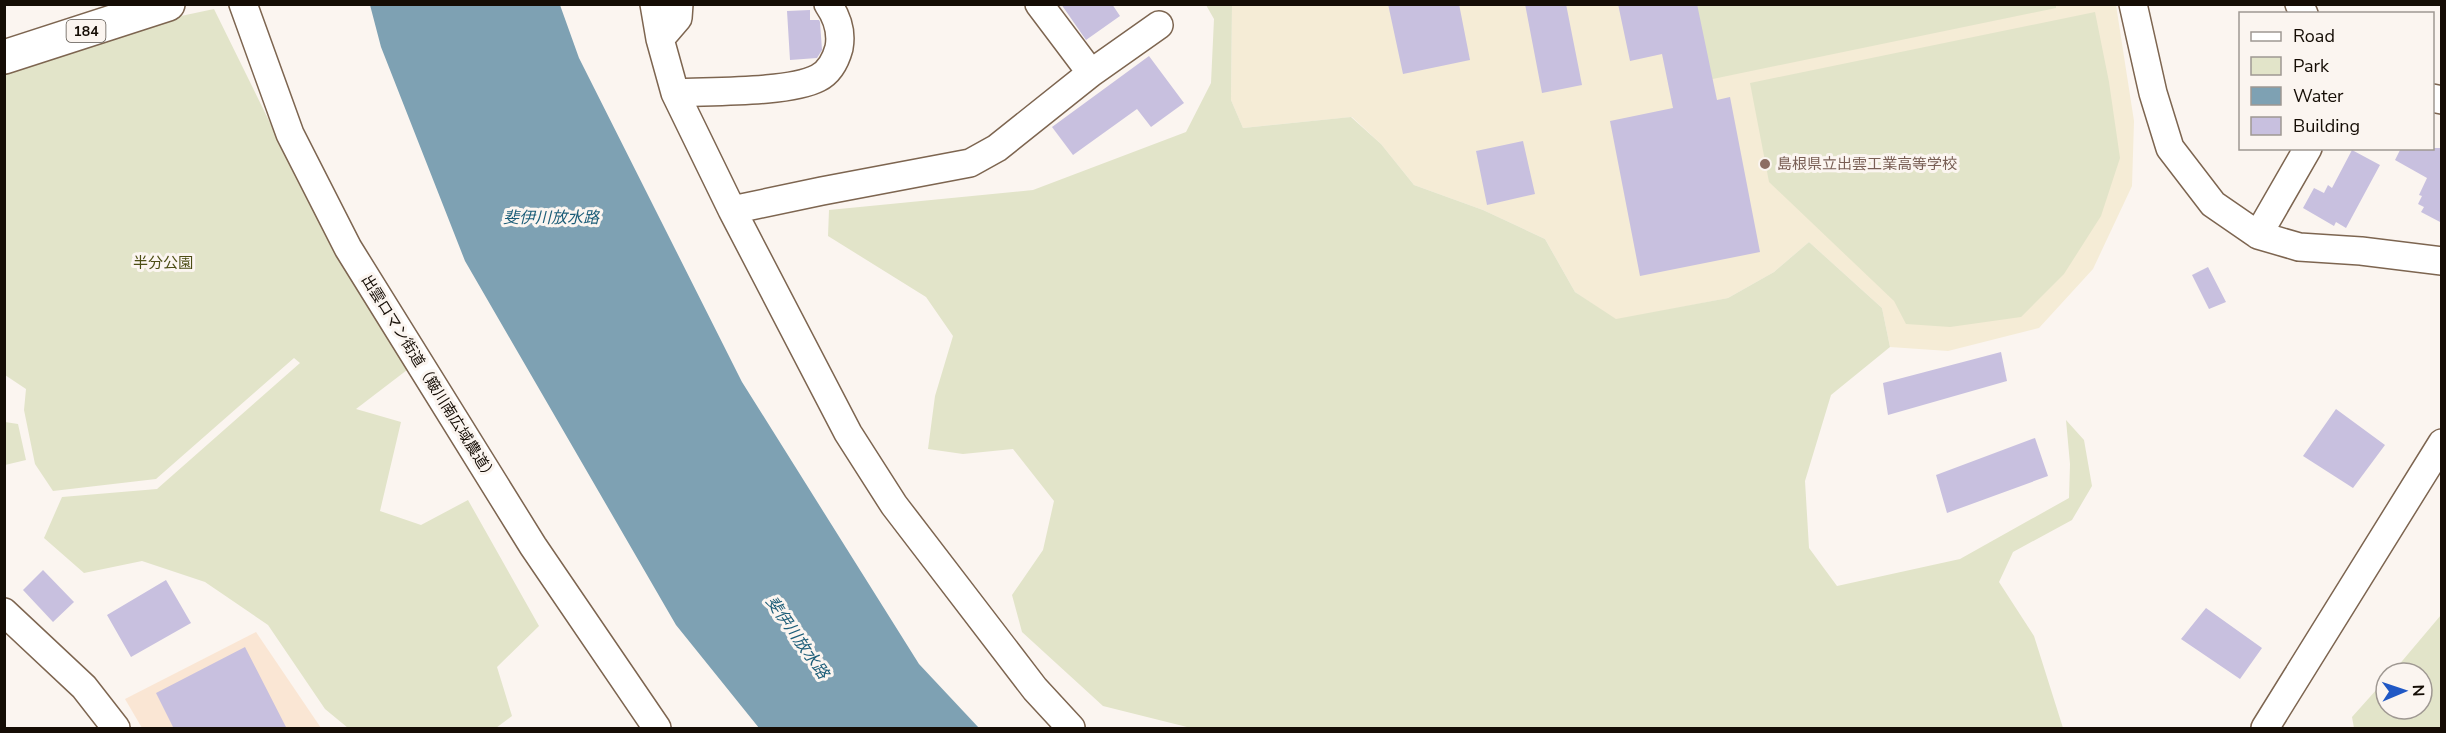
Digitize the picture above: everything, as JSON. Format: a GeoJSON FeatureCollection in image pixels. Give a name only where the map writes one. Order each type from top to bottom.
{"type":"FeatureCollection","features":[{"type":"Feature","properties":{"kind":"highway","name":"184"},"geometry":{"type":"LineString","coordinates":[[4,57],[168,4]]}},
{"type":"Feature","properties":{"kind":"street","name":"出雲ロマン街道（簸川南広域農道）"},"geometry":{"type":"LineString","coordinates":[[243,4],[290,134],[348,248],[533,546],[657,729]]}},
{"type":"Feature","properties":{"kind":"street"},"geometry":{"type":"LineString","coordinates":[[654,4],[660,39],[675,93],[732,210],[848,432],[894,505],[1035,689],[1071,729]]}},
{"type":"Feature","properties":{"kind":"street"},"geometry":{"type":"LineString","coordinates":[[660,39],[678,18],[679,4]]}},
{"type":"Feature","properties":{"kind":"street"},"geometry":{"type":"LineString","coordinates":[[675,93],[792,86],[820,77],[836,61],[841,39],[836,15],[828,4]]}},
{"type":"Feature","properties":{"kind":"street"},"geometry":{"type":"LineString","coordinates":[[1040,4],[1091,73]]}},
{"type":"Feature","properties":{"kind":"street"},"geometry":{"type":"LineString","coordinates":[[2133,4],[2153,93],[2170,148],[2213,204],[2258,235],[2299,247],[2361,251],[2442,261]]}},
{"type":"Feature","properties":{"kind":"street"},"geometry":{"type":"LineString","coordinates":[[732,210],[970,163],[997,148],[1091,73],[1159,25]]}},
{"type":"Feature","properties":{"kind":"street"},"geometry":{"type":"LineString","coordinates":[[2258,235],[2307,150]]}},
{"type":"Feature","properties":{"kind":"street"},"geometry":{"type":"LineString","coordinates":[[2265,729],[2442,443]]}},
{"type":"Feature","properties":{"kind":"street"},"geometry":{"type":"LineString","coordinates":[[4,612],[84,687],[116,729]]}},
{"type":"Feature","properties":{"kind":"shaded area","name":"島根県立出雲工業高等学校"},"geometry":{"type":"Polygon","coordinates":[[[1232,5],[2116,5],[2134,121],[2132,186],[2093,269],[2039,328],[1948,351],[1890,347],[1882,308],[1809,242],[1774,272],[1728,298],[1616,320],[1575,292],[1545,239],[1483,210],[1414,185],[1381,144],[1352,117],[1243,128],[1231,100],[1232,5]]]}},
{"type":"Feature","properties":{"kind":"shaded area"},"geometry":{"type":"Polygon","coordinates":[[[256,632],[321,728],[142,728],[125,699],[256,632]]]}},
{"type":"Feature","properties":{"kind":"green space"},"geometry":{"type":"Polygon","coordinates":[[[2056,4],[2056,8],[1703,81],[1687,5],[2056,4]]]}},
{"type":"Feature","properties":{"kind":"green space"},"geometry":{"type":"Polygon","coordinates":[[[1206,5],[1232,5],[1231,100],[1243,128],[1351,117],[1381,144],[1414,185],[1483,210],[1545,239],[1575,292],[1616,319],[1728,298],[1774,272],[1809,242],[1882,308],[1890,347],[1831,395],[1805,481],[1809,548],[1837,586],[1960,559],[2069,498],[2070,464],[2066,420],[2084,440],[2092,486],[2072,520],[2013,552],[1999,582],[2034,636],[2063,728],[1191,728],[1103,706],[1022,632],[1012,595],[1043,550],[1054,501],[1013,449],[963,454],[928,449],[935,396],[953,336],[926,297],[828,236],[829,210],[1033,190],[1186,132],[1211,83],[1214,19],[1206,5]]]}},
{"type":"Feature","properties":{"kind":"green space","name":"半分公園"},"geometry":{"type":"Polygon","coordinates":[[[214,9],[308,200],[407,370],[356,409],[401,422],[380,511],[421,525],[468,500],[539,626],[497,667],[512,716],[496,728],[348,728],[325,709],[268,625],[205,582],[142,561],[84,573],[44,538],[62,497],[157,489],[300,363],[294,358],[156,479],[53,491],[35,464],[24,410],[26,389],[5,375],[4,70],[110,31],[214,9]]]}},
{"type":"Feature","properties":{"kind":"green space"},"geometry":{"type":"Polygon","coordinates":[[[2095,12],[2109,82],[2120,158],[2101,216],[2064,274],[2021,317],[1950,327],[1906,324],[1894,301],[1769,182],[1750,83],[2095,12]]]}},
{"type":"Feature","properties":{"kind":"green space"},"geometry":{"type":"Polygon","coordinates":[[[5,422],[18,424],[26,460],[5,465],[5,422]]]}},
{"type":"Feature","properties":{"kind":"green space"},"geometry":{"type":"Polygon","coordinates":[[[2441,615],[2441,728],[2354,728],[2352,717],[2374,692],[2374,721],[2434,721],[2434,661],[2402,661],[2441,615]]]}},
{"type":"Feature","properties":{"kind":"water","name":"斐伊川放水路"},"geometry":{"type":"Polygon","coordinates":[[[370,5],[560,5],[579,58],[742,382],[919,664],[979,728],[759,728],[676,625],[465,261],[381,47],[370,5]]]}},
{"type":"Feature","properties":{"kind":"building"},"geometry":{"type":"Polygon","coordinates":[[[1061,4],[1112,4],[1120,16],[1086,40],[1061,4]]]}},
{"type":"Feature","properties":{"kind":"building"},"geometry":{"type":"Polygon","coordinates":[[[1388,4],[1459,4],[1470,60],[1403,74],[1388,4]]]}},
{"type":"Feature","properties":{"kind":"building"},"geometry":{"type":"Polygon","coordinates":[[[1525,4],[1566,4],[1582,85],[1542,93],[1525,4]]]}},
{"type":"Feature","properties":{"kind":"building"},"geometry":{"type":"Polygon","coordinates":[[[1618,4],[1697,4],[1717,100],[1730,97],[1760,252],[1640,276],[1610,121],[1673,108],[1662,54],[1630,61],[1618,4]]]}},
{"type":"Feature","properties":{"kind":"building"},"geometry":{"type":"Polygon","coordinates":[[[810,10],[810,20],[820,22],[822,50],[817,58],[790,60],[787,11],[810,10]]]}},
{"type":"Feature","properties":{"kind":"building"},"geometry":{"type":"Polygon","coordinates":[[[1149,56],[1184,103],[1151,127],[1137,109],[1073,155],[1052,127],[1149,56]]]}},
{"type":"Feature","properties":{"kind":"building"},"geometry":{"type":"Polygon","coordinates":[[[1523,141],[1535,194],[1487,205],[1476,151],[1523,141]]]}},
{"type":"Feature","properties":{"kind":"building"},"geometry":{"type":"Polygon","coordinates":[[[2442,148],[2442,223],[2421,212],[2424,207],[2418,204],[2422,196],[2419,195],[2427,178],[2395,160],[2400,150],[2442,148]]]}},
{"type":"Feature","properties":{"kind":"building"},"geometry":{"type":"Polygon","coordinates":[[[2352,150],[2380,165],[2346,228],[2336,222],[2334,226],[2303,208],[2314,188],[2324,193],[2328,185],[2332,188],[2352,150]]]}},
{"type":"Feature","properties":{"kind":"building"},"geometry":{"type":"Polygon","coordinates":[[[2208,267],[2226,302],[2209,309],[2192,275],[2208,267]]]}},
{"type":"Feature","properties":{"kind":"building"},"geometry":{"type":"Polygon","coordinates":[[[2001,352],[2007,381],[1888,415],[1883,383],[2001,352]]]}},
{"type":"Feature","properties":{"kind":"building"},"geometry":{"type":"Polygon","coordinates":[[[2336,409],[2385,445],[2353,488],[2303,456],[2336,409]]]}},
{"type":"Feature","properties":{"kind":"building"},"geometry":{"type":"Polygon","coordinates":[[[2035,438],[2048,476],[1947,513],[1936,475],[2035,438]]]}},
{"type":"Feature","properties":{"kind":"building"},"geometry":{"type":"Polygon","coordinates":[[[43,570],[74,602],[53,622],[23,590],[43,570]]]}},
{"type":"Feature","properties":{"kind":"building"},"geometry":{"type":"Polygon","coordinates":[[[166,580],[191,623],[131,657],[107,615],[166,580]]]}},
{"type":"Feature","properties":{"kind":"building"},"geometry":{"type":"Polygon","coordinates":[[[2206,608],[2262,648],[2240,679],[2181,639],[2206,608]]]}},
{"type":"Feature","properties":{"kind":"building"},"geometry":{"type":"Polygon","coordinates":[[[245,647],[287,729],[174,729],[156,693],[245,647]]]}},
{"type":"Feature","properties":{"kind":"place","name":"島根県立出雲工業高等学校"},"geometry":{"type":"Point","coordinates":[1765,164]}}]}
